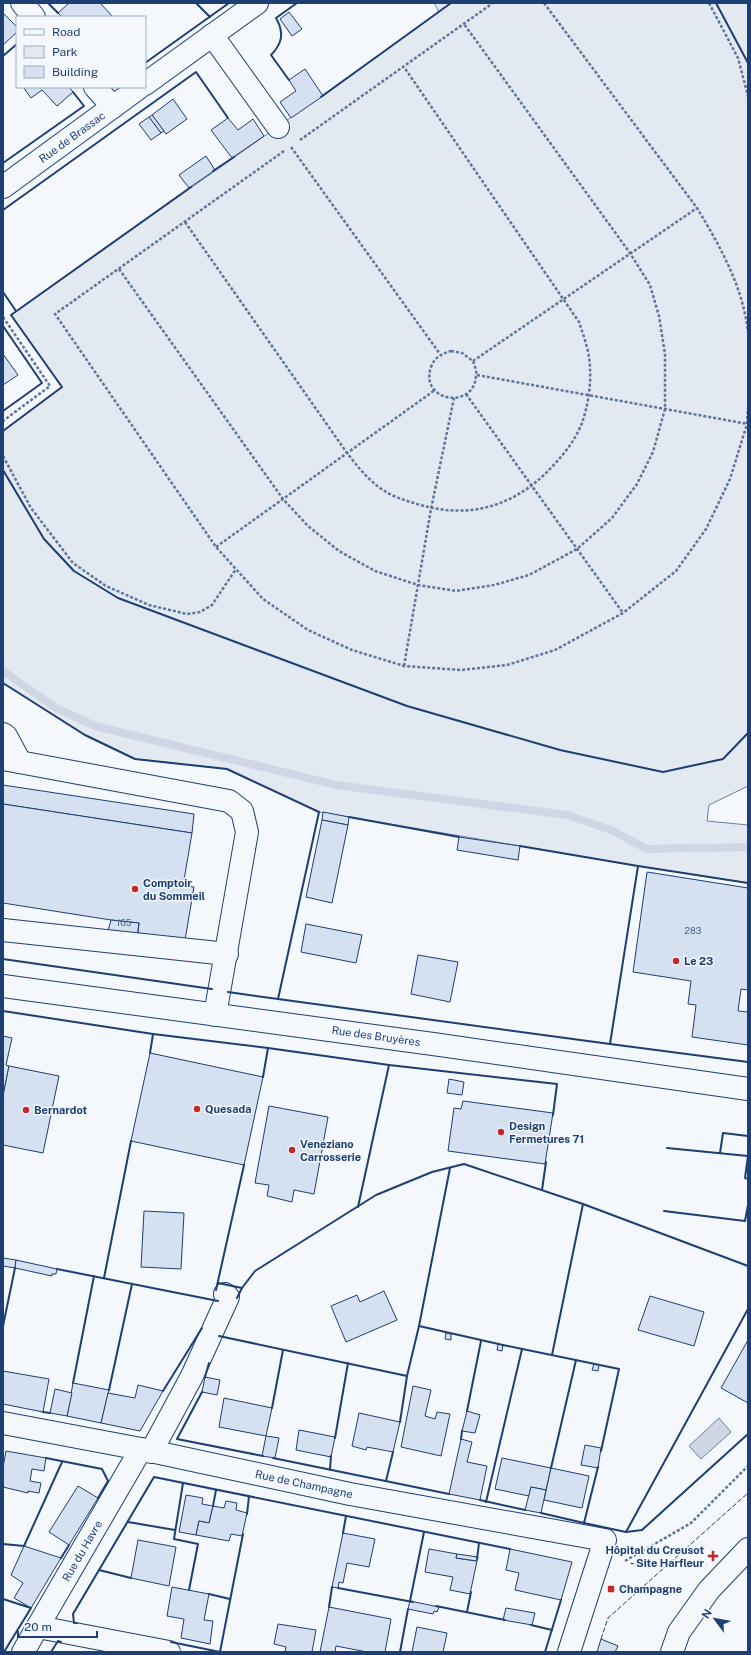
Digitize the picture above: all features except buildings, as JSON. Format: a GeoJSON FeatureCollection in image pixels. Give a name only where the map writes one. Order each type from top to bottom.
{"type":"FeatureCollection","features":[{"type":"Feature","properties":{"kind":"street"},"geometry":{"type":"LineString","coordinates":[[22,3],[33,16]]}},
{"type":"Feature","properties":{"kind":"street"},"geometry":{"type":"LineString","coordinates":[[146,83],[257,3]]}},
{"type":"Feature","properties":{"kind":"street"},"geometry":{"type":"LineString","coordinates":[[212,35],[278,127]]}},
{"type":"Feature","properties":{"kind":"street"},"geometry":{"type":"LineString","coordinates":[[96,88],[113,107]]}},
{"type":"Feature","properties":{"kind":"street","name":"Rue de Brassac"},"geometry":{"type":"LineString","coordinates":[[3,187],[139,88]]}},
{"type":"Feature","properties":{"kind":"street"},"geometry":{"type":"LineString","coordinates":[[3,734],[6,736],[11,760],[229,801],[242,811],[247,832],[227,954],[215,1015]]}},
{"type":"Feature","properties":{"kind":"street"},"geometry":{"type":"LineString","coordinates":[[3,930],[227,954]]}},
{"type":"Feature","properties":{"kind":"street","name":"Rue des Bruyères"},"geometry":{"type":"LineString","coordinates":[[3,986],[748,1089]]}},
{"type":"Feature","properties":{"kind":"street","name":"Rue du Havre"},"geometry":{"type":"LineString","coordinates":[[23,1652],[192,1376],[228,1297],[225,1294]]}},
{"type":"Feature","properties":{"kind":"street","name":"Rue de Champagne"},"geometry":{"type":"LineString","coordinates":[[3,1423],[146,1451],[350,1494],[605,1540],[593,1579]]}},
{"type":"Feature","properties":{"kind":"street"},"geometry":{"type":"LineString","coordinates":[[672,1652],[679,1632],[709,1590],[748,1549]]}},
{"type":"Feature","properties":{"kind":"street"},"geometry":{"type":"LineString","coordinates":[[569,1652],[593,1579]]}},
{"type":"Feature","properties":{"kind":"street"},"geometry":{"type":"LineString","coordinates":[[38,1627],[169,1652]]}},
{"type":"Feature","properties":{"kind":"path"},"geometry":{"type":"LineString","coordinates":[[494,3],[55,314],[216,547],[263,599],[308,630],[352,650],[404,666],[461,670],[507,665],[556,650],[622,613],[676,571],[706,528],[730,479],[748,424],[748,408]]}},
{"type":"Feature","properties":{"kind":"path"},"geometry":{"type":"LineString","coordinates":[[544,3],[696,208],[718,242],[736,281],[746,316],[748,332]]}},
{"type":"Feature","properties":{"kind":"path"},"geometry":{"type":"LineString","coordinates":[[709,3],[738,58],[748,96]]}},
{"type":"Feature","properties":{"kind":"path"},"geometry":{"type":"LineString","coordinates":[[119,269],[284,499],[308,526],[339,551],[375,571],[418,585],[456,590],[494,585],[529,575],[577,549],[612,518],[637,484],[653,452],[665,409],[665,354],[659,316],[650,285],[630,253],[464,24]]}},
{"type":"Feature","properties":{"kind":"path"},"geometry":{"type":"LineString","coordinates":[[185,222],[347,453],[364,474],[383,490],[402,499],[431,509],[456,512],[483,509],[506,501],[532,486],[556,463],[569,446],[583,420],[588,395],[590,368],[587,348],[579,322],[404,67]]}},
{"type":"Feature","properties":{"kind":"path"},"geometry":{"type":"LineString","coordinates":[[290,147],[440,354]]}},
{"type":"Feature","properties":{"kind":"path"},"geometry":{"type":"LineString","coordinates":[[474,361],[696,208]]}},
{"type":"Feature","properties":{"kind":"path"},"geometry":{"type":"LineString","coordinates":[[3,317],[50,386],[3,421]]}},
{"type":"Feature","properties":{"kind":"path"},"geometry":{"type":"LineString","coordinates":[[451,351],[462,353],[474,361],[477,375],[475,384],[466,394],[454,398],[444,397],[434,390],[430,383],[429,374],[434,360],[440,354],[451,351]]}},
{"type":"Feature","properties":{"kind":"path"},"geometry":{"type":"LineString","coordinates":[[477,375],[748,424]]}},
{"type":"Feature","properties":{"kind":"path"},"geometry":{"type":"LineString","coordinates":[[216,547],[434,390]]}},
{"type":"Feature","properties":{"kind":"path"},"geometry":{"type":"LineString","coordinates":[[466,394],[622,613]]}},
{"type":"Feature","properties":{"kind":"path"},"geometry":{"type":"LineString","coordinates":[[404,666],[431,509],[454,398]]}},
{"type":"Feature","properties":{"kind":"path"},"geometry":{"type":"LineString","coordinates":[[3,456],[31,508],[73,563],[106,586],[149,605],[188,614],[200,612],[212,605],[236,569]]}},
{"type":"Feature","properties":{"kind":"path"},"geometry":{"type":"LineString","coordinates":[[593,1579],[691,1522],[748,1466]]}},
{"type":"Feature","properties":{"kind":"green space"},"geometry":{"type":"Polygon","coordinates":[[[434,3],[748,3],[748,786],[709,805],[707,821],[748,825],[748,883],[319,812],[227,769],[135,759],[84,735],[3,683],[3,431],[62,387],[11,315],[439,12],[434,3]]]}},
{"type":"Feature","properties":{"kind":"shaded area"},"geometry":{"type":"Polygon","coordinates":[[[719,1418],[731,1432],[701,1459],[689,1446],[719,1418]]]}},
{"type":"Feature","properties":{"kind":"waterway"},"geometry":{"type":"LineString","coordinates":[[3,671],[56,708],[95,726],[336,785],[567,815],[611,830],[647,849],[748,847]]}},
{"type":"Feature","properties":{"kind":"fence"},"geometry":{"type":"LineString","coordinates":[[601,1639],[608,1618],[748,1493]]}},
{"type":"Feature","properties":{"kind":"wall"},"geometry":{"type":"LineString","coordinates":[[48,3],[58,13]]}},
{"type":"Feature","properties":{"kind":"wall"},"geometry":{"type":"LineString","coordinates":[[196,3],[210,17]]}},
{"type":"Feature","properties":{"kind":"wall"},"geometry":{"type":"LineString","coordinates":[[146,62],[229,3]]}},
{"type":"Feature","properties":{"kind":"wall"},"geometry":{"type":"LineString","coordinates":[[289,80],[271,55],[278,46],[281,37],[279,23],[276,18],[297,3]]}},
{"type":"Feature","properties":{"kind":"wall"},"geometry":{"type":"LineString","coordinates":[[321,97],[451,3]]}},
{"type":"Feature","properties":{"kind":"wall"},"geometry":{"type":"LineString","coordinates":[[716,3],[748,63]]}},
{"type":"Feature","properties":{"kind":"wall"},"geometry":{"type":"LineString","coordinates":[[3,56],[16,45]]}},
{"type":"Feature","properties":{"kind":"wall"},"geometry":{"type":"LineString","coordinates":[[3,210],[196,72],[228,118]]}},
{"type":"Feature","properties":{"kind":"wall"},"geometry":{"type":"LineString","coordinates":[[3,163],[84,106],[73,92]]}},
{"type":"Feature","properties":{"kind":"wall"},"geometry":{"type":"LineString","coordinates":[[213,171],[234,157]]}},
{"type":"Feature","properties":{"kind":"wall"},"geometry":{"type":"LineString","coordinates":[[3,431],[62,387],[11,315],[191,187]]}},
{"type":"Feature","properties":{"kind":"wall"},"geometry":{"type":"LineString","coordinates":[[3,292],[16,311]]}},
{"type":"Feature","properties":{"kind":"wall"},"geometry":{"type":"LineString","coordinates":[[3,326],[42,383],[3,411]]}},
{"type":"Feature","properties":{"kind":"wall"},"geometry":{"type":"LineString","coordinates":[[3,470],[44,539],[74,571],[118,598],[407,706],[560,750],[663,772],[723,759],[748,733]]}},
{"type":"Feature","properties":{"kind":"wall"},"geometry":{"type":"LineString","coordinates":[[3,683],[85,735],[135,759],[227,769],[319,812],[278,999],[228,992]]}},
{"type":"Feature","properties":{"kind":"wall"},"geometry":{"type":"LineString","coordinates":[[349,817],[459,837]]}},
{"type":"Feature","properties":{"kind":"wall"},"geometry":{"type":"LineString","coordinates":[[278,999],[610,1044],[638,866],[520,846]]}},
{"type":"Feature","properties":{"kind":"wall"},"geometry":{"type":"LineString","coordinates":[[638,866],[748,883]]}},
{"type":"Feature","properties":{"kind":"wall"},"geometry":{"type":"LineString","coordinates":[[3,959],[212,989]]}},
{"type":"Feature","properties":{"kind":"wall"},"geometry":{"type":"LineString","coordinates":[[3,1011],[153,1034],[150,1053]]}},
{"type":"Feature","properties":{"kind":"wall"},"geometry":{"type":"LineString","coordinates":[[153,1034],[268,1048],[263,1077]]}},
{"type":"Feature","properties":{"kind":"wall"},"geometry":{"type":"LineString","coordinates":[[610,1044],[748,1062]]}},
{"type":"Feature","properties":{"kind":"wall"},"geometry":{"type":"LineString","coordinates":[[268,1048],[389,1065],[358,1207]]}},
{"type":"Feature","properties":{"kind":"wall"},"geometry":{"type":"LineString","coordinates":[[389,1065],[557,1084],[553,1115]]}},
{"type":"Feature","properties":{"kind":"wall"},"geometry":{"type":"LineString","coordinates":[[720,1153],[723,1133],[748,1136]]}},
{"type":"Feature","properties":{"kind":"wall"},"geometry":{"type":"LineString","coordinates":[[104,1278],[131,1141]]}},
{"type":"Feature","properties":{"kind":"wall"},"geometry":{"type":"LineString","coordinates":[[667,1148],[748,1156],[745,1178],[748,1179]]}},
{"type":"Feature","properties":{"kind":"wall"},"geometry":{"type":"LineString","coordinates":[[542,1190],[546,1162]]}},
{"type":"Feature","properties":{"kind":"wall"},"geometry":{"type":"LineString","coordinates":[[237,1298],[242,1288],[255,1271],[376,1195],[432,1172],[464,1164],[583,1204]]}},
{"type":"Feature","properties":{"kind":"wall"},"geometry":{"type":"LineString","coordinates":[[216,1290],[244,1165]]}},
{"type":"Feature","properties":{"kind":"wall"},"geometry":{"type":"LineString","coordinates":[[419,1326],[450,1168]]}},
{"type":"Feature","properties":{"kind":"wall"},"geometry":{"type":"LineString","coordinates":[[552,1355],[583,1204],[748,1266]]}},
{"type":"Feature","properties":{"kind":"wall"},"geometry":{"type":"LineString","coordinates":[[664,1211],[745,1221],[748,1205]]}},
{"type":"Feature","properties":{"kind":"wall"},"geometry":{"type":"LineString","coordinates":[[3,1326],[15,1268]]}},
{"type":"Feature","properties":{"kind":"wall"},"geometry":{"type":"LineString","coordinates":[[57,1269],[218,1301]]}},
{"type":"Feature","properties":{"kind":"wall"},"geometry":{"type":"LineString","coordinates":[[73,1383],[94,1276]]}},
{"type":"Feature","properties":{"kind":"wall"},"geometry":{"type":"LineString","coordinates":[[218,1283],[242,1288]]}},
{"type":"Feature","properties":{"kind":"wall"},"geometry":{"type":"LineString","coordinates":[[109,1390],[132,1284]]}},
{"type":"Feature","properties":{"kind":"wall"},"geometry":{"type":"LineString","coordinates":[[584,1523],[626,1532],[748,1309]]}},
{"type":"Feature","properties":{"kind":"wall"},"geometry":{"type":"LineString","coordinates":[[407,1376],[419,1326],[619,1369],[601,1451]]}},
{"type":"Feature","properties":{"kind":"wall"},"geometry":{"type":"LineString","coordinates":[[163,1391],[202,1328]]}},
{"type":"Feature","properties":{"kind":"wall"},"geometry":{"type":"LineString","coordinates":[[219,1336],[407,1376],[400,1422]]}},
{"type":"Feature","properties":{"kind":"wall"},"geometry":{"type":"LineString","coordinates":[[467,1411],[481,1341]]}},
{"type":"Feature","properties":{"kind":"wall"},"geometry":{"type":"LineString","coordinates":[[486,1502],[522,1349]]}},
{"type":"Feature","properties":{"kind":"wall"},"geometry":{"type":"LineString","coordinates":[[272,1408],[283,1350]]}},
{"type":"Feature","properties":{"kind":"wall"},"geometry":{"type":"LineString","coordinates":[[551,1468],[576,1360]]}},
{"type":"Feature","properties":{"kind":"wall"},"geometry":{"type":"LineString","coordinates":[[205,1377],[209,1363]]}},
{"type":"Feature","properties":{"kind":"wall"},"geometry":{"type":"LineString","coordinates":[[335,1438],[348,1363]]}},
{"type":"Feature","properties":{"kind":"wall"},"geometry":{"type":"LineString","coordinates":[[202,1392],[177,1439],[263,1456]]}},
{"type":"Feature","properties":{"kind":"wall"},"geometry":{"type":"LineString","coordinates":[[43,1412],[50,1413]]}},
{"type":"Feature","properties":{"kind":"wall"},"geometry":{"type":"LineString","coordinates":[[461,1439],[462,1431]]}},
{"type":"Feature","properties":{"kind":"wall"},"geometry":{"type":"LineString","coordinates":[[626,1532],[642,1530],[748,1434]]}},
{"type":"Feature","properties":{"kind":"wall"},"geometry":{"type":"LineString","coordinates":[[386,1481],[393,1452]]}},
{"type":"Feature","properties":{"kind":"wall"},"geometry":{"type":"LineString","coordinates":[[330,1469],[331,1456]]}},
{"type":"Feature","properties":{"kind":"wall"},"geometry":{"type":"LineString","coordinates":[[46,1458],[102,1469],[108,1481],[98,1498]]}},
{"type":"Feature","properties":{"kind":"wall"},"geometry":{"type":"LineString","coordinates":[[273,1458],[449,1494]]}},
{"type":"Feature","properties":{"kind":"wall"},"geometry":{"type":"LineString","coordinates":[[3,1544],[24,1546],[62,1462]]}},
{"type":"Feature","properties":{"kind":"wall"},"geometry":{"type":"LineString","coordinates":[[541,1513],[584,1523],[598,1467]]}},
{"type":"Feature","properties":{"kind":"wall"},"geometry":{"type":"LineString","coordinates":[[77,1623],[74,1623],[73,1614],[154,1477],[510,1549]]}},
{"type":"Feature","properties":{"kind":"wall"},"geometry":{"type":"LineString","coordinates":[[183,1483],[174,1539],[198,1544],[189,1590]]}},
{"type":"Feature","properties":{"kind":"wall"},"geometry":{"type":"LineString","coordinates":[[213,1506],[216,1490]]}},
{"type":"Feature","properties":{"kind":"wall"},"geometry":{"type":"LineString","coordinates":[[247,1514],[249,1496]]}},
{"type":"Feature","properties":{"kind":"wall"},"geometry":{"type":"LineString","coordinates":[[480,1500],[525,1510]]}},
{"type":"Feature","properties":{"kind":"wall"},"geometry":{"type":"LineString","coordinates":[[343,1533],[346,1516]]}},
{"type":"Feature","properties":{"kind":"wall"},"geometry":{"type":"LineString","coordinates":[[128,1522],[175,1530]]}},
{"type":"Feature","properties":{"kind":"wall"},"geometry":{"type":"LineString","coordinates":[[410,1601],[424,1532]]}},
{"type":"Feature","properties":{"kind":"wall"},"geometry":{"type":"LineString","coordinates":[[171,1642],[220,1652],[243,1534]]}},
{"type":"Feature","properties":{"kind":"wall"},"geometry":{"type":"LineString","coordinates":[[477,1559],[479,1543]]}},
{"type":"Feature","properties":{"kind":"wall"},"geometry":{"type":"LineString","coordinates":[[61,1558],[69,1545]]}},
{"type":"Feature","properties":{"kind":"wall"},"geometry":{"type":"LineString","coordinates":[[99,1570],[131,1578]]}},
{"type":"Feature","properties":{"kind":"wall"},"geometry":{"type":"LineString","coordinates":[[329,1607],[332,1587]]}},
{"type":"Feature","properties":{"kind":"wall"},"geometry":{"type":"LineString","coordinates":[[338,1588],[413,1602]]}},
{"type":"Feature","properties":{"kind":"wall"},"geometry":{"type":"LineString","coordinates":[[467,1612],[471,1592]]}},
{"type":"Feature","properties":{"kind":"wall"},"geometry":{"type":"LineString","coordinates":[[209,1594],[230,1599]]}},
{"type":"Feature","properties":{"kind":"wall"},"geometry":{"type":"LineString","coordinates":[[3,1599],[31,1608],[4,1652]]}},
{"type":"Feature","properties":{"kind":"wall"},"geometry":{"type":"LineString","coordinates":[[545,1652],[561,1600]]}},
{"type":"Feature","properties":{"kind":"wall"},"geometry":{"type":"LineString","coordinates":[[436,1606],[505,1620]]}},
{"type":"Feature","properties":{"kind":"wall"},"geometry":{"type":"LineString","coordinates":[[400,1652],[408,1609]]}},
{"type":"Feature","properties":{"kind":"wall"},"geometry":{"type":"LineString","coordinates":[[531,1625],[552,1630]]}},
{"type":"Feature","properties":{"kind":"wall"},"geometry":{"type":"LineString","coordinates":[[51,1652],[58,1641],[61,1642]]}},
{"type":"Feature","properties":{"kind":"place","name":"Comptoir du Sommeil"},"geometry":{"type":"Point","coordinates":[135,889]}},
{"type":"Feature","properties":{"kind":"place","name":"Le 23"},"geometry":{"type":"Point","coordinates":[676,961]}},
{"type":"Feature","properties":{"kind":"place","name":"Quesada"},"geometry":{"type":"Point","coordinates":[197,1109]}},
{"type":"Feature","properties":{"kind":"place","name":"Bernardot"},"geometry":{"type":"Point","coordinates":[26,1110]}},
{"type":"Feature","properties":{"kind":"place","name":"Design Fermetures 71"},"geometry":{"type":"Point","coordinates":[501,1132]}},
{"type":"Feature","properties":{"kind":"place","name":"Veneziano Carrosserie"},"geometry":{"type":"Point","coordinates":[292,1150]}},
{"type":"Feature","properties":{"kind":"place","name":"Hôpital du Creusot - Site Harfleur"},"geometry":{"type":"Point","coordinates":[713,1556]}},
{"type":"Feature","properties":{"kind":"place","name":"Champagne"},"geometry":{"type":"Point","coordinates":[611,1589]}}]}
